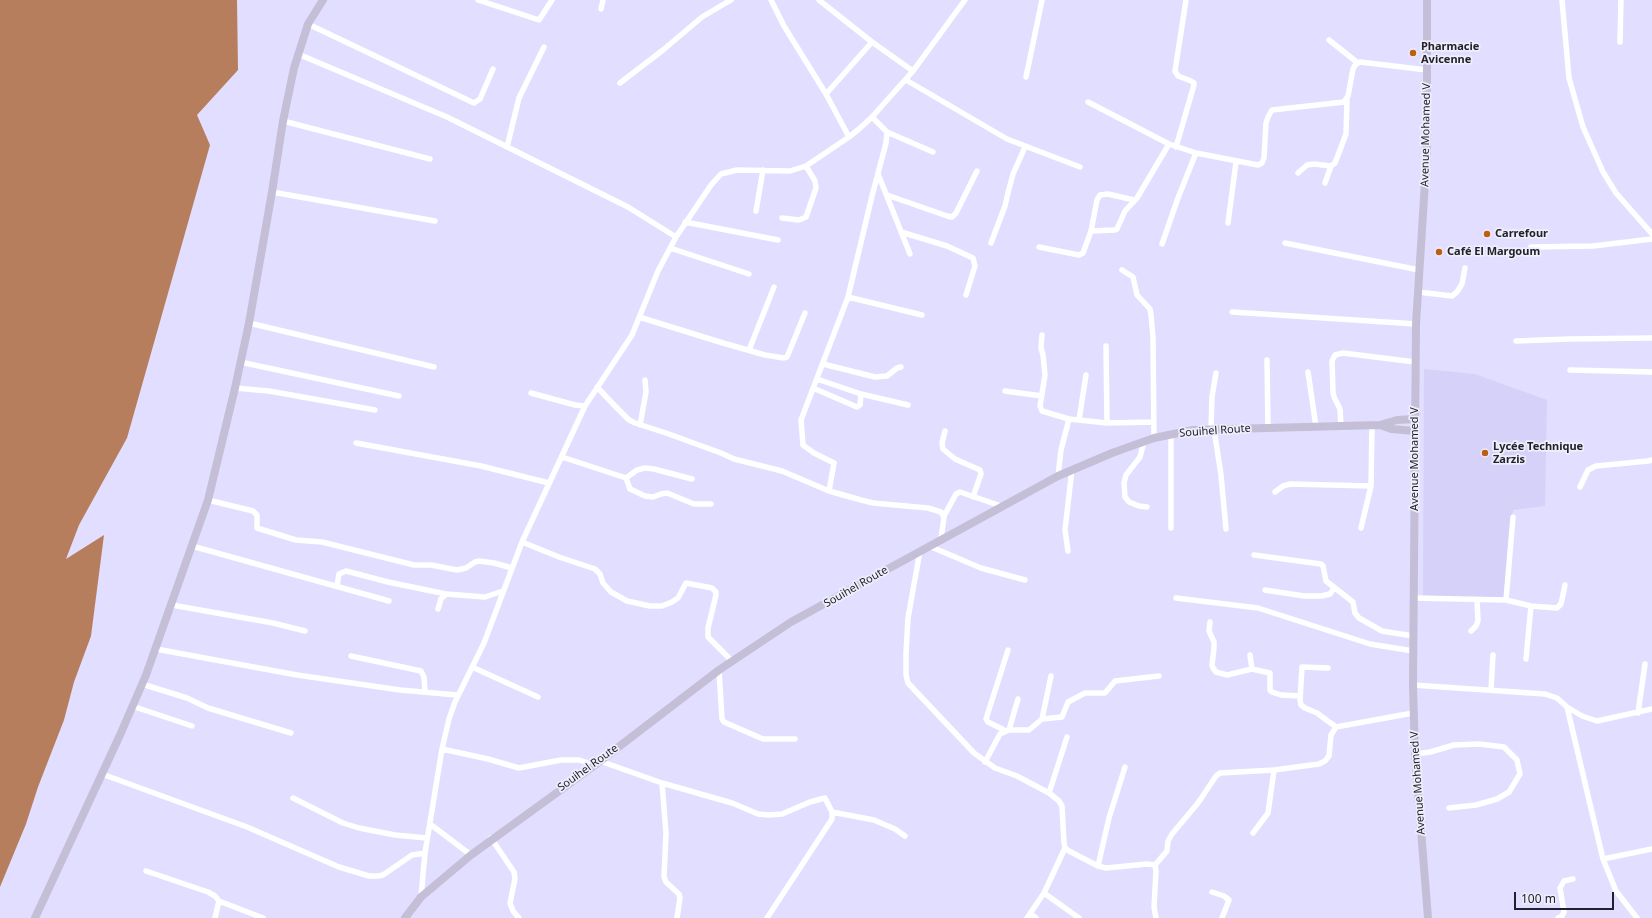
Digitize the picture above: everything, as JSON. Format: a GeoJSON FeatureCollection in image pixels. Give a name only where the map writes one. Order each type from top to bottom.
{"type":"FeatureCollection","features":[{"type":"Feature","properties":{"kind":"main road"},"geometry":{"type":"LineString","coordinates":[[35,918],[142,684],[172,605],[208,500],[249,323],[283,121],[298,54],[308,24],[323,0]]}},
{"type":"Feature","properties":{"kind":"main road","name":"Avenue Mohamed V"},"geometry":{"type":"LineString","coordinates":[[1427,0],[1427,151],[1419,270],[1415,362],[1413,713],[1428,918]]}},
{"type":"Feature","properties":{"kind":"main road"},"geometry":{"type":"LineString","coordinates":[[1376,425],[1397,420],[1415,419]]}},
{"type":"Feature","properties":{"kind":"main road"},"geometry":{"type":"LineString","coordinates":[[1376,425],[1390,429],[1415,431]]}},
{"type":"Feature","properties":{"kind":"main road","name":"Souihel Route"},"geometry":{"type":"LineString","coordinates":[[405,918],[421,897],[491,838],[597,763],[732,661],[791,622],[940,539],[1058,476],[1072,469],[1144,441],[1192,430],[1376,425]]}},
{"type":"Feature","properties":{"kind":"street"},"geometry":{"type":"LineString","coordinates":[[478,0],[539,20],[552,0]]}},
{"type":"Feature","properties":{"kind":"street"},"geometry":{"type":"LineString","coordinates":[[601,9],[603,0]]}},
{"type":"Feature","properties":{"kind":"street"},"geometry":{"type":"LineString","coordinates":[[620,83],[663,50],[702,17],[731,0]]}},
{"type":"Feature","properties":{"kind":"street"},"geometry":{"type":"LineString","coordinates":[[771,0],[784,26],[826,94],[849,137]]}},
{"type":"Feature","properties":{"kind":"street"},"geometry":{"type":"LineString","coordinates":[[819,0],[872,42],[913,71]]}},
{"type":"Feature","properties":{"kind":"street"},"geometry":{"type":"LineString","coordinates":[[421,897],[427,838],[442,749],[451,711],[484,643],[522,542],[585,406],[632,335],[658,272],[685,222],[711,185],[721,174],[737,170],[790,171],[806,166],[849,137],[872,117],[906,80],[965,0]]}},
{"type":"Feature","properties":{"kind":"street"},"geometry":{"type":"LineString","coordinates":[[1026,77],[1042,0]]}},
{"type":"Feature","properties":{"kind":"street"},"geometry":{"type":"LineString","coordinates":[[1176,147],[1194,85],[1191,81],[1178,76],[1175,71],[1186,0]]}},
{"type":"Feature","properties":{"kind":"street"},"geometry":{"type":"LineString","coordinates":[[1562,0],[1569,78],[1583,127],[1603,172],[1616,192],[1652,234]]}},
{"type":"Feature","properties":{"kind":"street"},"geometry":{"type":"LineString","coordinates":[[1620,42],[1622,0]]}},
{"type":"Feature","properties":{"kind":"street"},"geometry":{"type":"LineString","coordinates":[[308,24],[474,103],[480,99],[492,69]]}},
{"type":"Feature","properties":{"kind":"street"},"geometry":{"type":"LineString","coordinates":[[1329,40],[1358,63],[1427,70]]}},
{"type":"Feature","properties":{"kind":"street"},"geometry":{"type":"LineString","coordinates":[[826,94],[872,42]]}},
{"type":"Feature","properties":{"kind":"street"},"geometry":{"type":"LineString","coordinates":[[507,147],[519,98],[544,47]]}},
{"type":"Feature","properties":{"kind":"street"},"geometry":{"type":"LineString","coordinates":[[298,54],[432,111],[507,147],[628,207],[676,237]]}},
{"type":"Feature","properties":{"kind":"street"},"geometry":{"type":"LineString","coordinates":[[1325,183],[1331,166],[1335,163],[1345,139],[1347,99],[1353,69],[1358,63]]}},
{"type":"Feature","properties":{"kind":"street"},"geometry":{"type":"LineString","coordinates":[[906,80],[995,133],[1025,147],[1080,167]]}},
{"type":"Feature","properties":{"kind":"street"},"geometry":{"type":"LineString","coordinates":[[1088,102],[1176,147],[1196,154],[1255,166],[1262,163],[1265,155],[1266,123],[1272,110],[1344,102],[1347,99]]}},
{"type":"Feature","properties":{"kind":"street"},"geometry":{"type":"LineString","coordinates":[[872,117],[887,132],[933,152]]}},
{"type":"Feature","properties":{"kind":"street"},"geometry":{"type":"LineString","coordinates":[[283,121],[430,160]]}},
{"type":"Feature","properties":{"kind":"street"},"geometry":{"type":"LineString","coordinates":[[829,491],[834,463],[814,453],[803,445],[801,441],[801,420],[848,296],[886,143],[887,132]]}},
{"type":"Feature","properties":{"kind":"street"},"geometry":{"type":"LineString","coordinates":[[1091,231],[1115,230],[1117,228],[1125,211],[1134,200],[1169,144]]}},
{"type":"Feature","properties":{"kind":"street"},"geometry":{"type":"LineString","coordinates":[[991,243],[1005,206],[1014,174],[1025,147]]}},
{"type":"Feature","properties":{"kind":"street"},"geometry":{"type":"LineString","coordinates":[[1162,244],[1178,198],[1196,154]]}},
{"type":"Feature","properties":{"kind":"street"},"geometry":{"type":"LineString","coordinates":[[1228,222],[1236,162]]}},
{"type":"Feature","properties":{"kind":"street"},"geometry":{"type":"LineString","coordinates":[[1298,173],[1307,165],[1314,164],[1331,166]]}},
{"type":"Feature","properties":{"kind":"street"},"geometry":{"type":"LineString","coordinates":[[782,218],[799,220],[806,217],[816,188],[815,181],[806,166]]}},
{"type":"Feature","properties":{"kind":"street"},"geometry":{"type":"LineString","coordinates":[[756,211],[763,170]]}},
{"type":"Feature","properties":{"kind":"street"},"geometry":{"type":"LineString","coordinates":[[887,195],[952,217],[956,213],[977,171]]}},
{"type":"Feature","properties":{"kind":"street"},"geometry":{"type":"LineString","coordinates":[[878,174],[910,254]]}},
{"type":"Feature","properties":{"kind":"street"},"geometry":{"type":"LineString","coordinates":[[272,192],[435,221]]}},
{"type":"Feature","properties":{"kind":"street"},"geometry":{"type":"LineString","coordinates":[[1039,247],[1081,254],[1091,231],[1097,200],[1100,196],[1108,194],[1134,200]]}},
{"type":"Feature","properties":{"kind":"street"},"geometry":{"type":"LineString","coordinates":[[685,222],[778,240]]}},
{"type":"Feature","properties":{"kind":"street"},"geometry":{"type":"LineString","coordinates":[[901,232],[947,246],[973,258],[975,266],[966,295]]}},
{"type":"Feature","properties":{"kind":"street"},"geometry":{"type":"LineString","coordinates":[[1532,247],[1593,246],[1652,239]]}},
{"type":"Feature","properties":{"kind":"street"},"geometry":{"type":"LineString","coordinates":[[1285,243],[1419,270]]}},
{"type":"Feature","properties":{"kind":"street"},"geometry":{"type":"LineString","coordinates":[[670,248],[749,274]]}},
{"type":"Feature","properties":{"kind":"street"},"geometry":{"type":"LineString","coordinates":[[1418,292],[1452,296],[1457,292],[1462,284],[1465,268]]}},
{"type":"Feature","properties":{"kind":"street"},"geometry":{"type":"LineString","coordinates":[[1122,270],[1133,277],[1137,295],[1150,309],[1152,315],[1154,438]]}},
{"type":"Feature","properties":{"kind":"street"},"geometry":{"type":"LineString","coordinates":[[749,350],[774,287]]}},
{"type":"Feature","properties":{"kind":"street"},"geometry":{"type":"LineString","coordinates":[[848,296],[922,315]]}},
{"type":"Feature","properties":{"kind":"street"},"geometry":{"type":"LineString","coordinates":[[1232,312],[1416,324]]}},
{"type":"Feature","properties":{"kind":"street"},"geometry":{"type":"LineString","coordinates":[[639,317],[765,355],[786,358],[805,313]]}},
{"type":"Feature","properties":{"kind":"street"},"geometry":{"type":"LineString","coordinates":[[249,323],[434,367]]}},
{"type":"Feature","properties":{"kind":"street"},"geometry":{"type":"LineString","coordinates":[[1042,335],[1041,348],[1044,370],[1040,406],[1042,411],[1069,419],[1107,423],[1154,422]]}},
{"type":"Feature","properties":{"kind":"street"},"geometry":{"type":"LineString","coordinates":[[1516,341],[1652,338]]}},
{"type":"Feature","properties":{"kind":"street"},"geometry":{"type":"LineString","coordinates":[[1106,346],[1107,423]]}},
{"type":"Feature","properties":{"kind":"street"},"geometry":{"type":"LineString","coordinates":[[1341,427],[1340,409],[1333,392],[1332,361],[1335,355],[1343,353],[1415,362]]}},
{"type":"Feature","properties":{"kind":"street"},"geometry":{"type":"LineString","coordinates":[[1266,360],[1268,428]]}},
{"type":"Feature","properties":{"kind":"street"},"geometry":{"type":"LineString","coordinates":[[240,362],[399,396]]}},
{"type":"Feature","properties":{"kind":"street"},"geometry":{"type":"LineString","coordinates":[[823,364],[876,377],[887,376],[897,368],[901,367]]}},
{"type":"Feature","properties":{"kind":"street"},"geometry":{"type":"LineString","coordinates":[[1570,370],[1652,372]]}},
{"type":"Feature","properties":{"kind":"street"},"geometry":{"type":"LineString","coordinates":[[1308,372],[1316,427]]}},
{"type":"Feature","properties":{"kind":"street"},"geometry":{"type":"LineString","coordinates":[[1216,373],[1212,397],[1212,429],[1221,474],[1226,529]]}},
{"type":"Feature","properties":{"kind":"street"},"geometry":{"type":"LineString","coordinates":[[1079,420],[1086,375]]}},
{"type":"Feature","properties":{"kind":"street"},"geometry":{"type":"LineString","coordinates":[[817,379],[861,394],[908,405]]}},
{"type":"Feature","properties":{"kind":"street"},"geometry":{"type":"LineString","coordinates":[[640,425],[646,392],[645,380]]}},
{"type":"Feature","properties":{"kind":"street"},"geometry":{"type":"LineString","coordinates":[[597,387],[629,420],[640,425],[721,453],[734,459],[764,468],[782,471],[829,491],[873,503],[928,508],[941,512],[944,516]]}},
{"type":"Feature","properties":{"kind":"street"},"geometry":{"type":"LineString","coordinates":[[235,388],[269,392],[375,410]]}},
{"type":"Feature","properties":{"kind":"street"},"geometry":{"type":"LineString","coordinates":[[813,388],[857,407],[860,405],[861,394]]}},
{"type":"Feature","properties":{"kind":"street"},"geometry":{"type":"LineString","coordinates":[[1005,391],[1042,396]]}},
{"type":"Feature","properties":{"kind":"street"},"geometry":{"type":"LineString","coordinates":[[531,393],[575,405],[585,406]]}},
{"type":"Feature","properties":{"kind":"street"},"geometry":{"type":"LineString","coordinates":[[1058,476],[1061,450],[1069,419]]}},
{"type":"Feature","properties":{"kind":"street"},"geometry":{"type":"LineString","coordinates":[[1361,528],[1371,486],[1376,425]]}},
{"type":"Feature","properties":{"kind":"street"},"geometry":{"type":"LineString","coordinates":[[945,431],[942,443],[943,449],[955,459],[980,470],[981,474],[973,497]]}},
{"type":"Feature","properties":{"kind":"street"},"geometry":{"type":"LineString","coordinates":[[1171,434],[1171,528]]}},
{"type":"Feature","properties":{"kind":"street"},"geometry":{"type":"LineString","coordinates":[[1144,441],[1140,457],[1126,475],[1124,483],[1125,497],[1129,502],[1147,507]]}},
{"type":"Feature","properties":{"kind":"street"},"geometry":{"type":"LineString","coordinates":[[356,442],[481,466],[549,483]]}},
{"type":"Feature","properties":{"kind":"street"},"geometry":{"type":"LineString","coordinates":[[562,457],[626,478]]}},
{"type":"Feature","properties":{"kind":"street"},"geometry":{"type":"LineString","coordinates":[[1580,487],[1588,470],[1596,466],[1648,462],[1652,460]]}},
{"type":"Feature","properties":{"kind":"street"},"geometry":{"type":"LineString","coordinates":[[626,478],[637,470],[645,468],[692,479]]}},
{"type":"Feature","properties":{"kind":"street"},"geometry":{"type":"LineString","coordinates":[[1068,551],[1064,530],[1072,469]]}},
{"type":"Feature","properties":{"kind":"street"},"geometry":{"type":"LineString","coordinates":[[626,478],[630,489],[645,496],[653,497],[667,493],[694,504],[711,504]]}},
{"type":"Feature","properties":{"kind":"street"},"geometry":{"type":"LineString","coordinates":[[1274,492],[1283,486],[1290,484],[1371,486]]}},
{"type":"Feature","properties":{"kind":"street"},"geometry":{"type":"LineString","coordinates":[[940,539],[944,516],[958,493],[1001,506]]}},
{"type":"Feature","properties":{"kind":"street"},"geometry":{"type":"LineString","coordinates":[[208,500],[253,511],[257,515],[257,528],[296,540],[322,542],[414,565],[430,565],[457,570],[466,568],[479,561],[512,568]]}},
{"type":"Feature","properties":{"kind":"street"},"geometry":{"type":"LineString","coordinates":[[1506,600],[1513,517]]}},
{"type":"Feature","properties":{"kind":"street"},"geometry":{"type":"LineString","coordinates":[[522,542],[559,557],[595,569],[600,574],[603,582],[611,592],[627,601],[650,606],[662,606],[678,598],[686,583],[712,588],[716,592],[716,596],[707,633],[708,637],[732,661]]}},
{"type":"Feature","properties":{"kind":"street"},"geometry":{"type":"LineString","coordinates":[[192,546],[388,601]]}},
{"type":"Feature","properties":{"kind":"street"},"geometry":{"type":"LineString","coordinates":[[929,546],[981,568],[1025,580]]}},
{"type":"Feature","properties":{"kind":"street"},"geometry":{"type":"LineString","coordinates":[[920,550],[908,618],[906,653],[906,675],[908,683],[974,753],[985,762],[1049,793],[1059,801],[1062,806],[1063,838],[1065,848],[1044,892],[1029,916],[1036,918]]}},
{"type":"Feature","properties":{"kind":"street"},"geometry":{"type":"LineString","coordinates":[[1254,555],[1321,564],[1323,566],[1326,581],[1354,602],[1355,613],[1359,618],[1382,631],[1413,636]]}},
{"type":"Feature","properties":{"kind":"street"},"geometry":{"type":"LineString","coordinates":[[337,586],[339,574],[346,571],[388,582],[446,594],[485,597],[503,591]]}},
{"type":"Feature","properties":{"kind":"street"},"geometry":{"type":"LineString","coordinates":[[1414,598],[1506,600],[1532,606],[1553,608],[1560,607],[1566,585]]}},
{"type":"Feature","properties":{"kind":"street"},"geometry":{"type":"LineString","coordinates":[[1265,590],[1304,596],[1321,596],[1330,594],[1334,588]]}},
{"type":"Feature","properties":{"kind":"street"},"geometry":{"type":"LineString","coordinates":[[438,609],[441,599],[446,594]]}},
{"type":"Feature","properties":{"kind":"street"},"geometry":{"type":"LineString","coordinates":[[1176,598],[1212,601],[1258,608],[1370,644],[1413,651]]}},
{"type":"Feature","properties":{"kind":"street"},"geometry":{"type":"LineString","coordinates":[[1471,631],[1476,626],[1478,621],[1477,600]]}},
{"type":"Feature","properties":{"kind":"street"},"geometry":{"type":"LineString","coordinates":[[172,605],[305,631]]}},
{"type":"Feature","properties":{"kind":"street"},"geometry":{"type":"LineString","coordinates":[[1526,659],[1532,606]]}},
{"type":"Feature","properties":{"kind":"street"},"geometry":{"type":"LineString","coordinates":[[1210,622],[1209,631],[1214,642],[1213,668],[1216,672],[1227,675],[1252,669],[1270,673],[1270,690],[1272,692],[1281,695],[1300,696]]}},
{"type":"Feature","properties":{"kind":"street"},"geometry":{"type":"LineString","coordinates":[[156,649],[297,675],[400,690],[458,696]]}},
{"type":"Feature","properties":{"kind":"street"},"geometry":{"type":"LineString","coordinates":[[1008,650],[986,719],[988,722],[1008,731],[1029,730],[1042,719],[1062,717],[1067,703],[1085,693],[1102,694],[1106,692],[1115,681],[1159,676]]}},
{"type":"Feature","properties":{"kind":"street"},"geometry":{"type":"LineString","coordinates":[[1491,690],[1493,655]]}},
{"type":"Feature","properties":{"kind":"street"},"geometry":{"type":"LineString","coordinates":[[351,656],[421,671],[424,677],[425,692]]}},
{"type":"Feature","properties":{"kind":"street"},"geometry":{"type":"LineString","coordinates":[[1250,656],[1252,669]]}},
{"type":"Feature","properties":{"kind":"street"},"geometry":{"type":"LineString","coordinates":[[1638,713],[1645,664]]}},
{"type":"Feature","properties":{"kind":"street"},"geometry":{"type":"LineString","coordinates":[[472,667],[538,697]]}},
{"type":"Feature","properties":{"kind":"street"},"geometry":{"type":"LineString","coordinates":[[1328,668],[1302,667],[1300,696],[1301,705],[1316,713],[1336,727],[1413,713]]}},
{"type":"Feature","properties":{"kind":"street"},"geometry":{"type":"LineString","coordinates":[[719,670],[722,719],[724,722],[763,739],[795,739]]}},
{"type":"Feature","properties":{"kind":"street"},"geometry":{"type":"LineString","coordinates":[[1042,719],[1051,676]]}},
{"type":"Feature","properties":{"kind":"street"},"geometry":{"type":"LineString","coordinates":[[142,684],[187,698],[208,708],[291,733]]}},
{"type":"Feature","properties":{"kind":"street"},"geometry":{"type":"LineString","coordinates":[[1413,685],[1545,694],[1557,698],[1567,707],[1582,716],[1597,721],[1652,709]]}},
{"type":"Feature","properties":{"kind":"street"},"geometry":{"type":"LineString","coordinates":[[985,762],[998,737],[1008,731],[1018,699]]}},
{"type":"Feature","properties":{"kind":"street"},"geometry":{"type":"LineString","coordinates":[[132,706],[192,726]]}},
{"type":"Feature","properties":{"kind":"street"},"geometry":{"type":"LineString","coordinates":[[1567,707],[1603,859],[1616,891],[1637,918]]}},
{"type":"Feature","properties":{"kind":"street"},"geometry":{"type":"LineString","coordinates":[[1154,865],[1167,851],[1168,841],[1172,834],[1198,803],[1216,776],[1220,773],[1274,770],[1319,764],[1325,761],[1329,756],[1331,735],[1336,727]]}},
{"type":"Feature","properties":{"kind":"street"},"geometry":{"type":"LineString","coordinates":[[1049,793],[1067,737]]}},
{"type":"Feature","properties":{"kind":"street"},"geometry":{"type":"LineString","coordinates":[[1415,754],[1430,752],[1454,745],[1479,744],[1504,747],[1518,760],[1520,774],[1509,792],[1497,799],[1476,805],[1450,808]]}},
{"type":"Feature","properties":{"kind":"street"},"geometry":{"type":"LineString","coordinates":[[442,749],[488,759],[518,768],[560,760],[580,760],[597,763],[732,803],[758,814],[769,816],[782,814],[810,802],[825,798],[832,812],[832,819],[767,918]]}},
{"type":"Feature","properties":{"kind":"street"},"geometry":{"type":"LineString","coordinates":[[1098,866],[1109,818],[1125,768]]}},
{"type":"Feature","properties":{"kind":"street"},"geometry":{"type":"LineString","coordinates":[[1254,833],[1268,813],[1274,770]]}},
{"type":"Feature","properties":{"kind":"street"},"geometry":{"type":"LineString","coordinates":[[102,774],[247,827],[339,867],[369,876],[383,875],[412,855],[425,853]]}},
{"type":"Feature","properties":{"kind":"street"},"geometry":{"type":"LineString","coordinates":[[662,783],[666,833],[664,877],[666,882],[679,894],[680,898],[677,918]]}},
{"type":"Feature","properties":{"kind":"street"},"geometry":{"type":"LineString","coordinates":[[294,798],[344,823],[359,828],[395,835],[427,838]]}},
{"type":"Feature","properties":{"kind":"street"},"geometry":{"type":"LineString","coordinates":[[832,812],[874,820],[895,829],[906,836]]}},
{"type":"Feature","properties":{"kind":"street"},"geometry":{"type":"LineString","coordinates":[[430,824],[471,854]]}},
{"type":"Feature","properties":{"kind":"street"},"geometry":{"type":"LineString","coordinates":[[491,838],[514,872],[515,879],[510,903],[513,911],[519,918]]}},
{"type":"Feature","properties":{"kind":"street"},"geometry":{"type":"LineString","coordinates":[[1065,848],[1098,866],[1106,868],[1147,864],[1154,865]]}},
{"type":"Feature","properties":{"kind":"street"},"geometry":{"type":"LineString","coordinates":[[1603,859],[1652,849]]}},
{"type":"Feature","properties":{"kind":"street"},"geometry":{"type":"LineString","coordinates":[[1154,865],[1156,871],[1154,907],[1156,918]]}},
{"type":"Feature","properties":{"kind":"street"},"geometry":{"type":"LineString","coordinates":[[146,871],[208,892],[219,901],[263,918]]}},
{"type":"Feature","properties":{"kind":"street"},"geometry":{"type":"LineString","coordinates":[[1558,918],[1562,916],[1564,912],[1560,888],[1564,881],[1573,879]]}},
{"type":"Feature","properties":{"kind":"street"},"geometry":{"type":"LineString","coordinates":[[1044,892],[1079,918]]}},
{"type":"Feature","properties":{"kind":"street"},"geometry":{"type":"LineString","coordinates":[[1212,892],[1224,896],[1229,900],[1222,918]]}},
{"type":"Feature","properties":{"kind":"street"},"geometry":{"type":"LineString","coordinates":[[215,918],[219,901]]}},
{"type":"Feature","properties":{"kind":"shaded area"},"geometry":{"type":"Polygon","coordinates":[[[0,0],[237,0],[238,70],[197,115],[210,145],[127,438],[79,525],[66,559],[104,535],[91,636],[74,682],[64,720],[38,787],[26,824],[0,887],[0,0]]]}},
{"type":"Feature","properties":{"kind":"shaded area","name":"Lycée Technique Zarzis"},"geometry":{"type":"Polygon","coordinates":[[[1424,369],[1475,374],[1547,400],[1545,506],[1513,510],[1505,598],[1423,598],[1424,369]]]}},
{"type":"Feature","properties":{"kind":"place","name":"Pharmacie Avicenne"},"geometry":{"type":"Point","coordinates":[1413,53]}},
{"type":"Feature","properties":{"kind":"place","name":"Carrefour"},"geometry":{"type":"Point","coordinates":[1487,234]}},
{"type":"Feature","properties":{"kind":"place","name":"Café El Margoum"},"geometry":{"type":"Point","coordinates":[1439,252]}},
{"type":"Feature","properties":{"kind":"place","name":"Lycée Technique Zarzis"},"geometry":{"type":"Point","coordinates":[1485,453]}}]}
